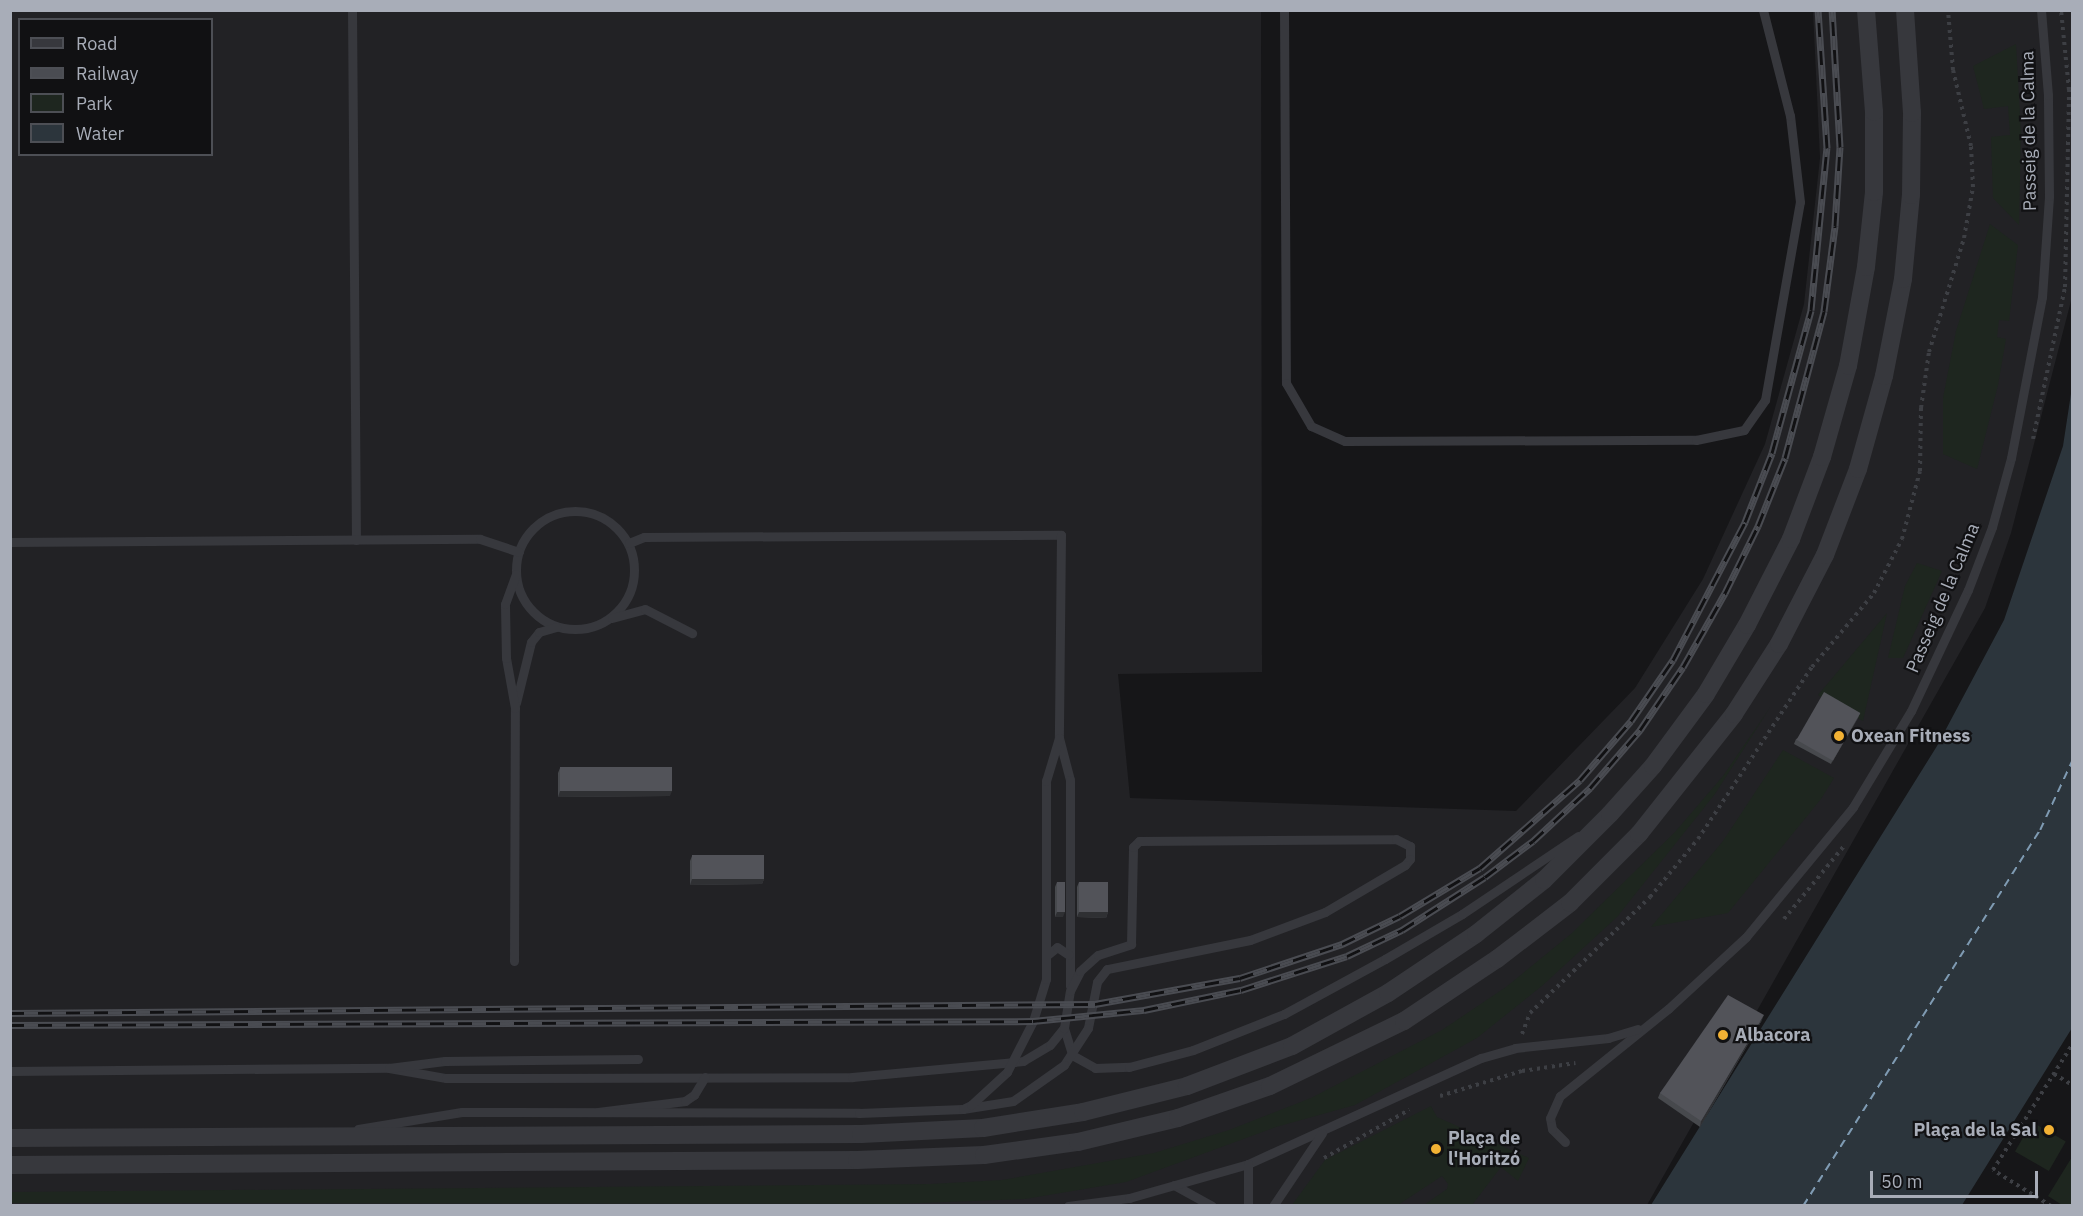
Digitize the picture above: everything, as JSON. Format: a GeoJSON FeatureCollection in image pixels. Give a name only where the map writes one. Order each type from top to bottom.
{"type":"FeatureCollection","features":[{"type":"Feature","properties":{"kind":"street"},"geometry":{"type":"LineString","coordinates":[[10,1138],[932,1132],[1043,1119],[1135,1101],[1187,1086],[1292,1046],[1388,993],[1476,934],[1544,880],[1610,814],[1653,766],[1706,694],[1747,625],[1791,539],[1822,457],[1848,366],[1866,267],[1874,192],[1874,112],[1866,10]]}},
{"type":"Feature","properties":{"kind":"street"},"geometry":{"type":"LineString","coordinates":[[10,1164],[857,1160],[984,1155],[1078,1142],[1221,1104],[1320,1063],[1422,1010],[1497,959],[1570,903],[1639,834],[1734,714],[1779,644],[1824,555],[1858,469],[1884,376],[1903,279],[1911,195],[1912,113],[1905,10]]}},
{"type":"Feature","properties":{"kind":"lane"},"geometry":{"type":"LineString","coordinates":[[352,10],[356,540]]}},
{"type":"Feature","properties":{"kind":"lane"},"geometry":{"type":"LineString","coordinates":[[1284,10],[1286,382],[1311,426],[1345,441],[1380,441],[1696,440],[1744,429],[1765,400],[1800,202],[1790,116],[1763,10]]}},
{"type":"Feature","properties":{"kind":"lane","name":"Passeig de la Calma"},"geometry":{"type":"LineString","coordinates":[[1564,1142],[1552,1129],[1552,1105],[1746,936],[1853,807],[1911,711],[1968,590],[1992,526],[2011,458],[2042,297],[2049,196],[2048,95],[2041,10]]}},
{"type":"Feature","properties":{"kind":"lane"},"geometry":{"type":"LineString","coordinates":[[514,960],[515,708],[506,658],[506,604],[516,574],[519,552],[541,521],[577,511],[612,524],[628,543],[634,576],[628,595],[604,621]]}},
{"type":"Feature","properties":{"kind":"lane"},"geometry":{"type":"LineString","coordinates":[[628,543],[644,537],[1061,535],[1059,738],[1070,780],[1070,991],[1064,1028],[1072,1055],[1095,1068],[1129,1067],[1193,1050],[1284,1014],[1462,914],[1610,814]]}},
{"type":"Feature","properties":{"kind":"lane"},"geometry":{"type":"LineString","coordinates":[[10,542],[480,539],[519,552]]}},
{"type":"Feature","properties":{"kind":"lane"},"geometry":{"type":"LineString","coordinates":[[516,574],[529,608],[559,627]]}},
{"type":"Feature","properties":{"kind":"lane"},"geometry":{"type":"LineString","coordinates":[[515,708],[531,642],[539,632],[559,627],[576,629],[645,609],[692,633]]}},
{"type":"Feature","properties":{"kind":"lane"},"geometry":{"type":"LineString","coordinates":[[963,1109],[997,1085],[1012,1063],[1033,1021],[1046,979],[1046,781],[1059,738]]}},
{"type":"Feature","properties":{"kind":"lane"},"geometry":{"type":"LineString","coordinates":[[315,1136],[462,1112],[585,1115],[963,1109],[1013,1101],[1052,1076],[1072,1055],[1090,1022],[1097,982],[1107,969],[1250,940],[1325,912],[1405,865],[1410,859],[1410,846],[1396,839],[1139,841],[1133,847],[1131,944],[1088,962],[1070,991]]}},
{"type":"Feature","properties":{"kind":"lane"},"geometry":{"type":"LineString","coordinates":[[1046,957],[1057,947],[1069,955]]}},
{"type":"Feature","properties":{"kind":"lane"},"geometry":{"type":"LineString","coordinates":[[1068,1206],[1129,1198],[1248,1164],[1323,1132],[1481,1058],[1515,1048],[1608,1038],[1643,1027]]}},
{"type":"Feature","properties":{"kind":"lane"},"geometry":{"type":"LineString","coordinates":[[389,1068],[446,1078],[862,1076],[1012,1063],[1032,1058],[1064,1028]]}},
{"type":"Feature","properties":{"kind":"lane"},"geometry":{"type":"LineString","coordinates":[[10,1071],[389,1068],[445,1061],[638,1059]]}},
{"type":"Feature","properties":{"kind":"lane"},"geometry":{"type":"LineString","coordinates":[[585,1115],[617,1107],[685,1101],[694,1095],[705,1077]]}},
{"type":"Feature","properties":{"kind":"lane"},"geometry":{"type":"LineString","coordinates":[[1273,1206],[1323,1132]]}},
{"type":"Feature","properties":{"kind":"lane"},"geometry":{"type":"LineString","coordinates":[[1248,1164],[1248,1206]]}},
{"type":"Feature","properties":{"kind":"lane"},"geometry":{"type":"LineString","coordinates":[[1174,1185],[1212,1206]]}},
{"type":"Feature","properties":{"kind":"path"},"geometry":{"type":"LineString","coordinates":[[2031,446],[2066,286],[2069,90],[2061,10]]}},
{"type":"Feature","properties":{"kind":"path"},"geometry":{"type":"LineString","coordinates":[[1778,926],[1850,837]]}},
{"type":"Feature","properties":{"kind":"path"},"geometry":{"type":"LineString","coordinates":[[2051,1206],[1993,1170],[2073,1045]]}},
{"type":"Feature","properties":{"kind":"path"},"geometry":{"type":"LineString","coordinates":[[1428,1100],[1522,1071],[1603,1059]]}},
{"type":"Feature","properties":{"kind":"path"},"geometry":{"type":"LineString","coordinates":[[2054,1074],[2073,1084]]}},
{"type":"Feature","properties":{"kind":"path"},"geometry":{"type":"LineString","coordinates":[[1296,1170],[1418,1105]]}},
{"type":"Feature","properties":{"kind":"shaded area"},"geometry":{"type":"Polygon","coordinates":[[[10,11],[1261,11],[1262,672],[1118,674],[1130,798],[1516,811],[1635,688],[1703,579],[1765,444],[1804,304],[1820,158],[1813,11],[2072,11],[2072,297],[2011,533],[1985,608],[1647,1205],[11,1205],[10,11]]]}},
{"type":"Feature","properties":{"kind":"green space"},"geometry":{"type":"Polygon","coordinates":[[[2016,44],[2021,132],[2019,225],[1993,198],[1991,137],[2010,135],[2008,106],[1984,109],[1973,66],[2016,44]]]}},
{"type":"Feature","properties":{"kind":"green space"},"geometry":{"type":"Polygon","coordinates":[[[1990,224],[2018,245],[2009,321],[1999,320],[1997,337],[2006,339],[1998,385],[1977,469],[1943,454],[1943,398],[1956,331],[1990,224]]]}},
{"type":"Feature","properties":{"kind":"green space"},"geometry":{"type":"Polygon","coordinates":[[[1917,563],[1942,571],[1903,658],[1888,658],[1905,586],[1917,563]]]}},
{"type":"Feature","properties":{"kind":"green space"},"geometry":{"type":"Polygon","coordinates":[[[1887,613],[1863,721],[1818,695],[1887,613]]]}},
{"type":"Feature","properties":{"kind":"green space"},"geometry":{"type":"Polygon","coordinates":[[[1771,706],[1715,794],[1617,917],[1543,985],[1477,1038],[1355,1105],[1276,1127],[1126,1182],[1025,1199],[895,1204],[11,1203],[11,1192],[930,1184],[1002,1180],[1154,1153],[1229,1130],[1311,1098],[1442,1030],[1506,987],[1572,933],[1675,832],[1723,776],[1771,706]]]}},
{"type":"Feature","properties":{"kind":"green space"},"geometry":{"type":"Polygon","coordinates":[[[1783,750],[1834,778],[1821,799],[1728,913],[1651,927],[1723,841],[1783,750]]]}},
{"type":"Feature","properties":{"kind":"green space","name":"Plaça de l'Horitzó"},"geometry":{"type":"Polygon","coordinates":[[[1431,1106],[1437,1117],[1529,1158],[1518,1181],[1501,1167],[1472,1205],[1424,1205],[1447,1189],[1448,1184],[1442,1176],[1398,1205],[1292,1205],[1325,1160],[1431,1106]]]}},
{"type":"Feature","properties":{"kind":"green space"},"geometry":{"type":"Polygon","coordinates":[[[2032,1122],[2066,1142],[2049,1171],[2015,1151],[2032,1122]]]}},
{"type":"Feature","properties":{"kind":"green space"},"geometry":{"type":"Polygon","coordinates":[[[2072,1157],[2072,1205],[2062,1205],[2048,1196],[2072,1157]]]}},
{"type":"Feature","properties":{"kind":"water"},"geometry":{"type":"Polygon","coordinates":[[[2072,387],[2072,1028],[1962,1205],[1651,1205],[1937,746],[2004,620],[2063,446],[2072,387]]]}},
{"type":"Feature","properties":{"kind":"building"},"geometry":{"type":"Polygon","coordinates":[[[1824,692],[1860,713],[1833,761],[1796,740],[1824,692]]]}},
{"type":"Feature","properties":{"kind":"building"},"geometry":{"type":"Polygon","coordinates":[[[560,767],[672,767],[672,791],[560,791],[560,767]]]}},
{"type":"Feature","properties":{"kind":"building"},"geometry":{"type":"Polygon","coordinates":[[[692,855],[764,855],[764,879],[692,879],[692,855]]]}},
{"type":"Feature","properties":{"kind":"building"},"geometry":{"type":"Polygon","coordinates":[[[1057,882],[1065,882],[1065,912],[1057,912],[1057,882]]]}},
{"type":"Feature","properties":{"kind":"building"},"geometry":{"type":"Polygon","coordinates":[[[1079,882],[1108,882],[1108,912],[1079,912],[1079,882]]]}},
{"type":"Feature","properties":{"kind":"building"},"geometry":{"type":"Polygon","coordinates":[[[1728,995],[1764,1015],[1701,1121],[1660,1093],[1728,995]]]}},
{"type":"Feature","properties":{"kind":"ferry route"},"geometry":{"type":"LineString","coordinates":[[1803,1206],[2040,830],[2072,761]]}},
{"type":"Feature","properties":{"kind":"railway"},"geometry":{"type":"LineString","coordinates":[[10,1013],[1095,1004],[1240,978],[1342,944],[1400,916],[1480,868],[1580,780],[1631,721],[1673,660],[1745,522],[1772,453],[1811,310],[1827,148],[1818,10]]}},
{"type":"Feature","properties":{"kind":"railway"},"geometry":{"type":"LineString","coordinates":[[10,1025],[1033,1021],[1144,1010],[1241,990],[1347,956],[1402,930],[1485,877],[1533,841],[1590,788],[1640,730],[1683,667],[1725,593],[1758,526],[1785,458],[1824,311],[1835,226],[1840,147],[1832,10]]}},
{"type":"Feature","properties":{"kind":"place","name":"Oxean Fitness"},"geometry":{"type":"Point","coordinates":[1839,736]}},
{"type":"Feature","properties":{"kind":"place","name":"Albacora"},"geometry":{"type":"Point","coordinates":[1723,1035]}},
{"type":"Feature","properties":{"kind":"place","name":"Plaça de la Sal"},"geometry":{"type":"Point","coordinates":[2049,1130]}},
{"type":"Feature","properties":{"kind":"place","name":"Plaça de l'Horitzó"},"geometry":{"type":"Point","coordinates":[1436,1149]}}]}
